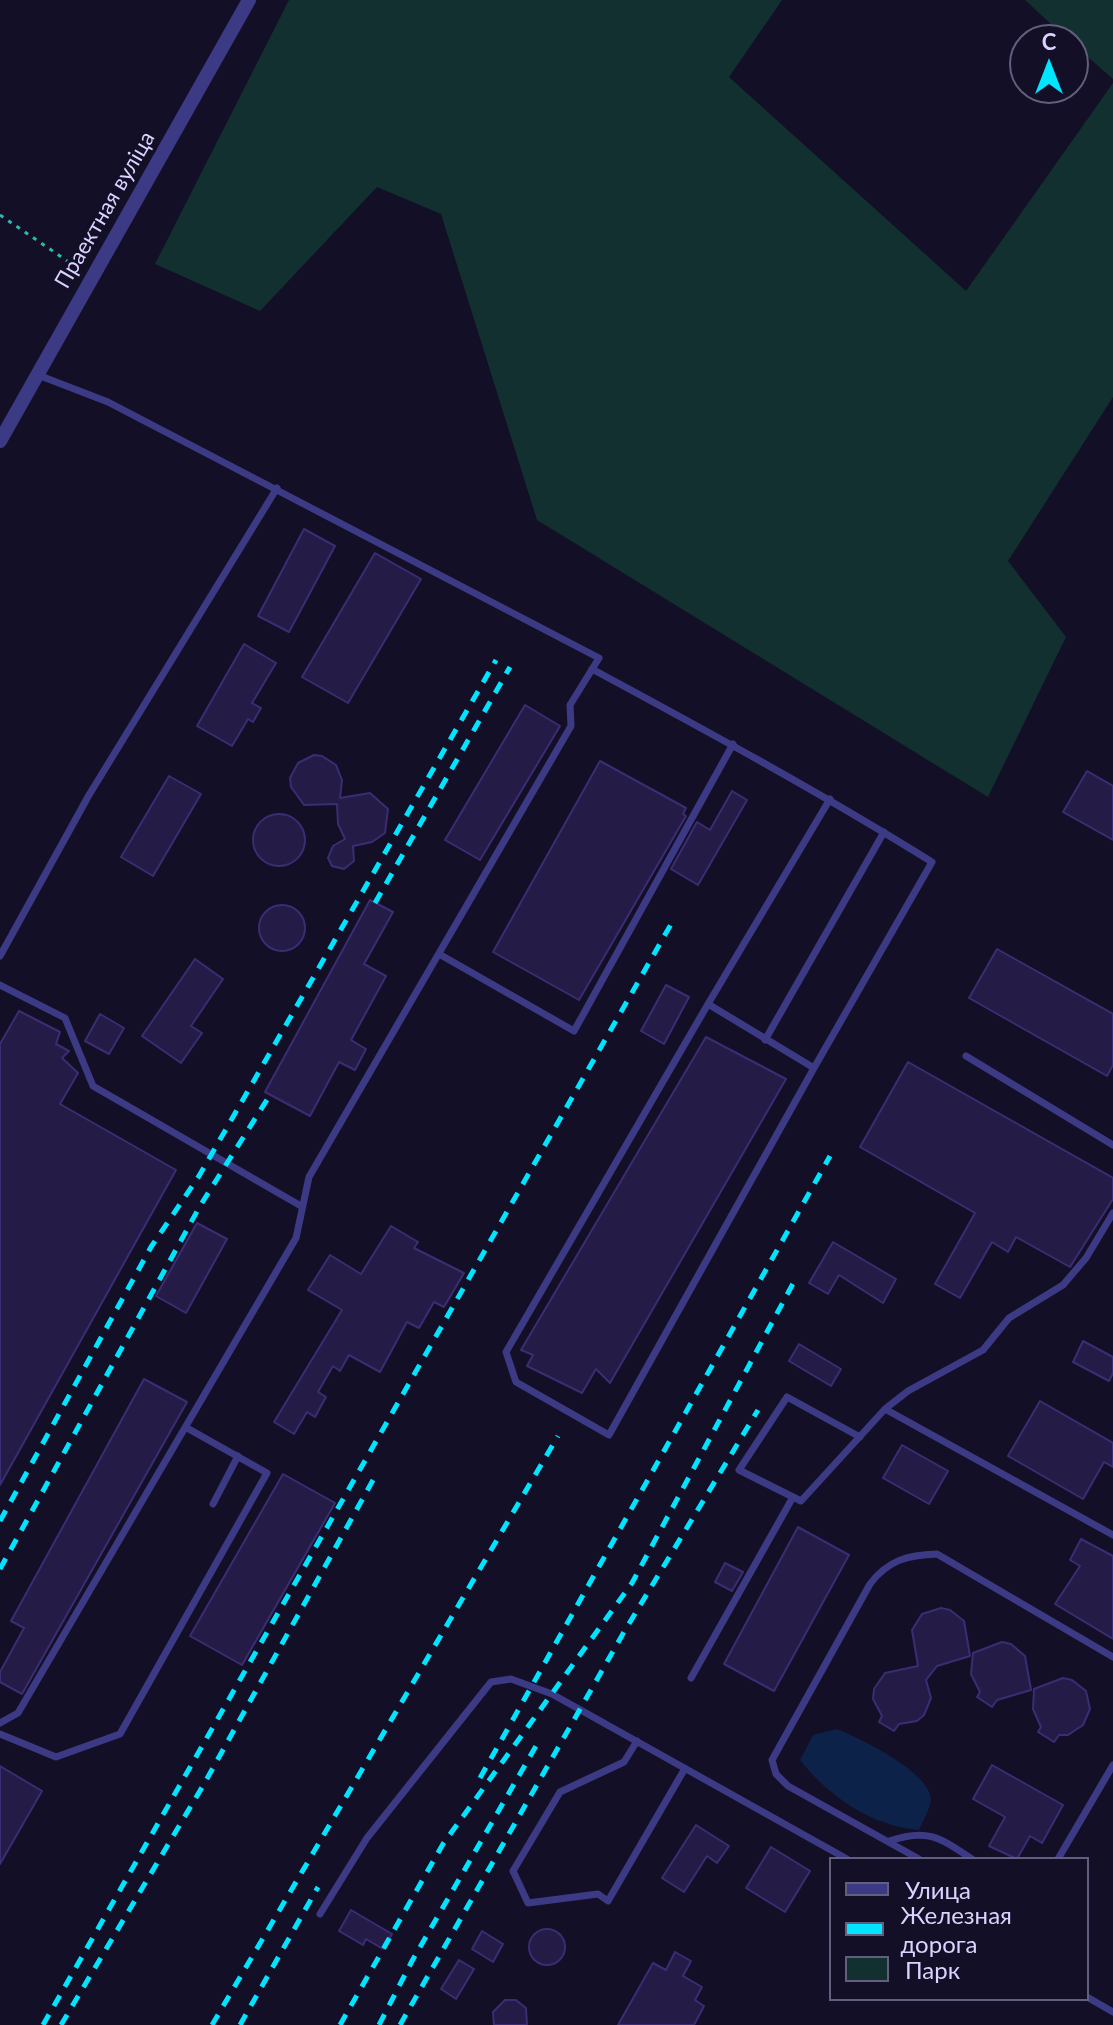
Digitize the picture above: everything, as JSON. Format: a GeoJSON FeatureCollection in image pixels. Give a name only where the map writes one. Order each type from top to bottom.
{"type":"FeatureCollection","features":[{"type":"Feature","properties":{"kind":"street","name":"Праектная вуліца"},"geometry":{"type":"LineString","coordinates":[[0,441],[249,0]]}},
{"type":"Feature","properties":{"kind":"lane"},"geometry":{"type":"LineString","coordinates":[[0,1723],[18,1713],[296,1238],[309,1177],[571,726],[570,705],[599,658],[108,402],[38,375]]}},
{"type":"Feature","properties":{"kind":"lane"},"geometry":{"type":"LineString","coordinates":[[0,956],[89,795],[277,488]]}},
{"type":"Feature","properties":{"kind":"lane"},"geometry":{"type":"LineString","coordinates":[[592,669],[830,799],[932,862],[609,1435],[516,1382],[506,1352],[830,799]]}},
{"type":"Feature","properties":{"kind":"lane"},"geometry":{"type":"LineString","coordinates":[[439,954],[574,1031],[733,744]]}},
{"type":"Feature","properties":{"kind":"lane"},"geometry":{"type":"LineString","coordinates":[[765,1040],[884,832]]}},
{"type":"Feature","properties":{"kind":"lane"},"geometry":{"type":"LineString","coordinates":[[0,985],[65,1018],[93,1086],[301,1206]]}},
{"type":"Feature","properties":{"kind":"lane"},"geometry":{"type":"LineString","coordinates":[[708,1004],[814,1068]]}},
{"type":"Feature","properties":{"kind":"lane"},"geometry":{"type":"LineString","coordinates":[[966,1056],[1113,1145]]}},
{"type":"Feature","properties":{"kind":"lane"},"geometry":{"type":"LineString","coordinates":[[860,1437],[787,1397],[739,1470],[801,1501],[860,1437],[885,1409],[908,1391],[983,1350],[1009,1318],[1063,1285],[1086,1258],[1113,1213]]}},
{"type":"Feature","properties":{"kind":"lane"},"geometry":{"type":"LineString","coordinates":[[885,1409],[1113,1535]]}},
{"type":"Feature","properties":{"kind":"lane"},"geometry":{"type":"LineString","coordinates":[[0,1734],[56,1757],[120,1734],[267,1473],[187,1428]]}},
{"type":"Feature","properties":{"kind":"lane"},"geometry":{"type":"LineString","coordinates":[[213,1504],[238,1456]]}},
{"type":"Feature","properties":{"kind":"lane"},"geometry":{"type":"LineString","coordinates":[[691,1678],[793,1497]]}},
{"type":"Feature","properties":{"kind":"lane"},"geometry":{"type":"LineString","coordinates":[[916,1857],[788,1786],[776,1774],[772,1760],[870,1584],[883,1567],[911,1555],[937,1554],[1113,1657]]}},
{"type":"Feature","properties":{"kind":"lane"},"geometry":{"type":"LineString","coordinates":[[320,1914],[367,1838],[491,1682],[511,1679],[532,1684],[843,1857]]}},
{"type":"Feature","properties":{"kind":"lane"},"geometry":{"type":"LineString","coordinates":[[637,1741],[624,1762],[560,1792],[513,1871],[528,1903],[598,1894],[608,1901],[684,1770]]}},
{"type":"Feature","properties":{"kind":"lane"},"geometry":{"type":"LineString","coordinates":[[1059,1857],[1113,1765]]}},
{"type":"Feature","properties":{"kind":"lane"},"geometry":{"type":"LineString","coordinates":[[889,1841],[915,1831],[950,1844],[969,1857]]}},
{"type":"Feature","properties":{"kind":"lane"},"geometry":{"type":"LineString","coordinates":[[1089,1998],[1113,2012]]}},
{"type":"Feature","properties":{"kind":"path"},"geometry":{"type":"LineString","coordinates":[[0,215],[92,278]]}},
{"type":"Feature","properties":{"kind":"green space"},"geometry":{"type":"Polygon","coordinates":[[[289,0],[782,0],[729,77],[966,291],[1113,83],[1113,397],[1008,561],[1066,637],[988,797],[537,520],[441,214],[377,187],[260,311],[155,264],[289,0]]]}},
{"type":"Feature","properties":{"kind":"green space"},"geometry":{"type":"Polygon","coordinates":[[[1025,0],[1113,0],[1113,79],[1089,58],[1089,24],[1051,24],[1025,0]]]}},
{"type":"Feature","properties":{"kind":"water"},"geometry":{"type":"Polygon","coordinates":[[[837,1729],[892,1757],[928,1789],[931,1800],[919,1830],[885,1823],[853,1807],[824,1786],[800,1760],[813,1735],[837,1729]]]}},
{"type":"Feature","properties":{"kind":"building"},"geometry":{"type":"Polygon","coordinates":[[[304,529],[335,546],[289,632],[258,616],[304,529]]]}},
{"type":"Feature","properties":{"kind":"building"},"geometry":{"type":"Polygon","coordinates":[[[375,553],[421,579],[348,703],[302,677],[375,553]]]}},
{"type":"Feature","properties":{"kind":"building"},"geometry":{"type":"Polygon","coordinates":[[[244,644],[276,663],[252,703],[261,708],[253,722],[248,719],[232,746],[197,726],[244,644]]]}},
{"type":"Feature","properties":{"kind":"building"},"geometry":{"type":"Polygon","coordinates":[[[525,705],[560,726],[480,860],[445,840],[525,705]]]}},
{"type":"Feature","properties":{"kind":"building"},"geometry":{"type":"Polygon","coordinates":[[[314,755],[322,756],[336,765],[342,780],[340,798],[370,793],[388,809],[385,833],[372,842],[353,846],[354,861],[344,869],[332,866],[328,858],[333,846],[345,839],[338,824],[337,804],[304,805],[291,787],[290,778],[298,763],[314,755]]]}},
{"type":"Feature","properties":{"kind":"building"},"geometry":{"type":"Polygon","coordinates":[[[600,761],[686,808],[683,814],[686,816],[579,1000],[493,952],[600,761]]]}},
{"type":"Feature","properties":{"kind":"building"},"geometry":{"type":"Polygon","coordinates":[[[1087,771],[1113,786],[1113,840],[1063,812],[1087,771]]]}},
{"type":"Feature","properties":{"kind":"building"},"geometry":{"type":"Polygon","coordinates":[[[169,776],[201,794],[153,876],[121,857],[169,776]]]}},
{"type":"Feature","properties":{"kind":"building"},"geometry":{"type":"Polygon","coordinates":[[[732,791],[747,800],[698,885],[671,869],[697,822],[710,830],[732,791]]]}},
{"type":"Feature","properties":{"kind":"building"},"geometry":{"type":"Polygon","coordinates":[[[279,814],[297,822],[305,840],[297,858],[279,866],[261,858],[253,840],[261,822],[279,814]]]}},
{"type":"Feature","properties":{"kind":"building"},"geometry":{"type":"Polygon","coordinates":[[[370,900],[393,912],[364,964],[386,976],[351,1040],[366,1049],[355,1070],[339,1062],[310,1116],[265,1092],[370,900]]]}},
{"type":"Feature","properties":{"kind":"building"},"geometry":{"type":"Polygon","coordinates":[[[282,905],[298,912],[305,928],[298,944],[282,951],[266,944],[259,928],[266,912],[282,905]]]}},
{"type":"Feature","properties":{"kind":"building"},"geometry":{"type":"Polygon","coordinates":[[[997,949],[1113,1014],[1113,1065],[1107,1076],[969,998],[997,949]]]}},
{"type":"Feature","properties":{"kind":"building"},"geometry":{"type":"Polygon","coordinates":[[[195,959],[223,979],[191,1026],[202,1033],[181,1063],[142,1036],[195,959]]]}},
{"type":"Feature","properties":{"kind":"building"},"geometry":{"type":"Polygon","coordinates":[[[666,985],[689,997],[664,1044],[641,1031],[666,985]]]}},
{"type":"Feature","properties":{"kind":"building"},"geometry":{"type":"Polygon","coordinates":[[[19,1011],[60,1032],[56,1044],[69,1051],[62,1058],[78,1073],[60,1104],[176,1170],[0,1485],[0,1044],[19,1011]]]}},
{"type":"Feature","properties":{"kind":"building"},"geometry":{"type":"Polygon","coordinates":[[[100,1014],[124,1028],[109,1054],[85,1041],[100,1014]]]}},
{"type":"Feature","properties":{"kind":"building"},"geometry":{"type":"Polygon","coordinates":[[[706,1037],[786,1079],[610,1383],[596,1369],[582,1393],[527,1366],[533,1355],[521,1350],[706,1037]]]}},
{"type":"Feature","properties":{"kind":"building"},"geometry":{"type":"Polygon","coordinates":[[[908,1062],[1113,1178],[1113,1199],[1070,1267],[1016,1237],[1008,1252],[992,1242],[960,1298],[935,1284],[975,1213],[860,1147],[908,1062]]]}},
{"type":"Feature","properties":{"kind":"building"},"geometry":{"type":"Polygon","coordinates":[[[197,1223],[227,1239],[186,1313],[156,1296],[197,1223]]]}},
{"type":"Feature","properties":{"kind":"building"},"geometry":{"type":"Polygon","coordinates":[[[391,1226],[418,1242],[414,1248],[464,1273],[444,1307],[434,1302],[419,1328],[407,1322],[380,1372],[349,1355],[340,1371],[333,1366],[318,1392],[326,1397],[315,1417],[307,1412],[294,1434],[274,1422],[342,1310],[308,1290],[330,1255],[361,1274],[391,1226]]]}},
{"type":"Feature","properties":{"kind":"building"},"geometry":{"type":"Polygon","coordinates":[[[833,1242],[896,1279],[883,1303],[839,1275],[828,1294],[809,1283],[833,1242]]]}},
{"type":"Feature","properties":{"kind":"building"},"geometry":{"type":"Polygon","coordinates":[[[1083,1341],[1113,1357],[1113,1373],[1109,1381],[1073,1362],[1083,1341]]]}},
{"type":"Feature","properties":{"kind":"building"},"geometry":{"type":"Polygon","coordinates":[[[799,1344],[841,1369],[831,1386],[789,1361],[799,1344]]]}},
{"type":"Feature","properties":{"kind":"building"},"geometry":{"type":"Polygon","coordinates":[[[144,1379],[187,1402],[22,1694],[0,1682],[0,1672],[24,1628],[11,1621],[144,1379]]]}},
{"type":"Feature","properties":{"kind":"building"},"geometry":{"type":"Polygon","coordinates":[[[1040,1401],[1113,1443],[1113,1467],[1104,1462],[1083,1499],[1008,1456],[1040,1401]]]}},
{"type":"Feature","properties":{"kind":"building"},"geometry":{"type":"Polygon","coordinates":[[[902,1445],[948,1471],[929,1504],[883,1478],[902,1445]]]}},
{"type":"Feature","properties":{"kind":"building"},"geometry":{"type":"Polygon","coordinates":[[[283,1474],[335,1503],[242,1665],[190,1636],[283,1474]]]}},
{"type":"Feature","properties":{"kind":"building"},"geometry":{"type":"Polygon","coordinates":[[[798,1527],[849,1555],[774,1691],[724,1664],[798,1527]]]}},
{"type":"Feature","properties":{"kind":"building"},"geometry":{"type":"Polygon","coordinates":[[[1081,1539],[1113,1556],[1113,1639],[1055,1604],[1080,1566],[1070,1560],[1081,1539]]]}},
{"type":"Feature","properties":{"kind":"building"},"geometry":{"type":"Polygon","coordinates":[[[725,1563],[743,1572],[732,1591],[715,1582],[725,1563]]]}},
{"type":"Feature","properties":{"kind":"building"},"geometry":{"type":"Polygon","coordinates":[[[941,1608],[950,1610],[964,1621],[970,1656],[937,1666],[926,1680],[931,1698],[924,1715],[917,1721],[899,1724],[894,1731],[879,1722],[882,1716],[873,1699],[874,1689],[885,1673],[918,1666],[912,1630],[922,1614],[941,1608]]]}},
{"type":"Feature","properties":{"kind":"building"},"geometry":{"type":"Polygon","coordinates":[[[1002,1642],[1011,1644],[1025,1656],[1031,1690],[997,1700],[992,1707],[977,1697],[980,1692],[971,1674],[973,1653],[1002,1642]]]}},
{"type":"Feature","properties":{"kind":"building"},"geometry":{"type":"Polygon","coordinates":[[[1063,1678],[1072,1680],[1086,1691],[1090,1709],[1083,1725],[1068,1735],[1059,1735],[1054,1742],[1038,1732],[1041,1727],[1033,1709],[1034,1689],[1063,1678]]]}},
{"type":"Feature","properties":{"kind":"building"},"geometry":{"type":"Polygon","coordinates":[[[992,1765],[1063,1805],[1042,1843],[1030,1836],[1018,1857],[1013,1857],[989,1846],[1005,1817],[973,1799],[992,1765]]]}},
{"type":"Feature","properties":{"kind":"building"},"geometry":{"type":"Polygon","coordinates":[[[0,1766],[42,1791],[0,1864],[0,1766]]]}},
{"type":"Feature","properties":{"kind":"building"},"geometry":{"type":"Polygon","coordinates":[[[696,1825],[729,1846],[717,1863],[707,1856],[684,1892],[662,1878],[696,1825]]]}},
{"type":"Feature","properties":{"kind":"building"},"geometry":{"type":"Polygon","coordinates":[[[771,1847],[810,1871],[785,1912],[746,1888],[771,1847]]]}},
{"type":"Feature","properties":{"kind":"building"},"geometry":{"type":"Polygon","coordinates":[[[351,1910],[392,1934],[383,1949],[366,1939],[363,1945],[339,1931],[351,1910]]]}},
{"type":"Feature","properties":{"kind":"building"},"geometry":{"type":"Polygon","coordinates":[[[547,1929],[560,1934],[565,1947],[560,1960],[547,1965],[534,1960],[529,1947],[534,1934],[547,1929]]]}},
{"type":"Feature","properties":{"kind":"building"},"geometry":{"type":"Polygon","coordinates":[[[482,1931],[503,1944],[493,1962],[472,1949],[482,1931]]]}},
{"type":"Feature","properties":{"kind":"building"},"geometry":{"type":"Polygon","coordinates":[[[675,1952],[691,1961],[683,1976],[702,1987],[695,2000],[704,2006],[694,2025],[618,2025],[653,1963],[666,1970],[675,1952]]]}},
{"type":"Feature","properties":{"kind":"building"},"geometry":{"type":"Polygon","coordinates":[[[459,1960],[474,1969],[456,1999],[441,1989],[459,1960]]]}},
{"type":"Feature","properties":{"kind":"building"},"geometry":{"type":"Polygon","coordinates":[[[505,2000],[516,2000],[526,2008],[527,2025],[494,2025],[493,2012],[505,2000]]]}},
{"type":"Feature","properties":{"kind":"railway"},"geometry":{"type":"LineString","coordinates":[[0,1521],[151,1247],[199,1176],[496,660]]}},
{"type":"Feature","properties":{"kind":"railway"},"geometry":{"type":"LineString","coordinates":[[375,903],[510,667]]}},
{"type":"Feature","properties":{"kind":"railway"},"geometry":{"type":"LineString","coordinates":[[43,2025],[674,919]]}},
{"type":"Feature","properties":{"kind":"railway"},"geometry":{"type":"LineString","coordinates":[[0,1569],[200,1206],[270,1095]]}},
{"type":"Feature","properties":{"kind":"railway"},"geometry":{"type":"LineString","coordinates":[[480,1778],[830,1156]]}},
{"type":"Feature","properties":{"kind":"railway"},"geometry":{"type":"LineString","coordinates":[[340,2025],[443,1844],[632,1583],[796,1278]]}},
{"type":"Feature","properties":{"kind":"railway"},"geometry":{"type":"LineString","coordinates":[[400,2025],[624,1632],[758,1410]]}},
{"type":"Feature","properties":{"kind":"railway"},"geometry":{"type":"LineString","coordinates":[[212,2025],[558,1436]]}},
{"type":"Feature","properties":{"kind":"railway"},"geometry":{"type":"LineString","coordinates":[[61,2025],[204,1784],[377,1473]]}},
{"type":"Feature","properties":{"kind":"railway"},"geometry":{"type":"LineString","coordinates":[[379,2025],[412,1961],[536,1746]]}},
{"type":"Feature","properties":{"kind":"railway"},"geometry":{"type":"LineString","coordinates":[[240,2025],[318,1887]]}}]}
